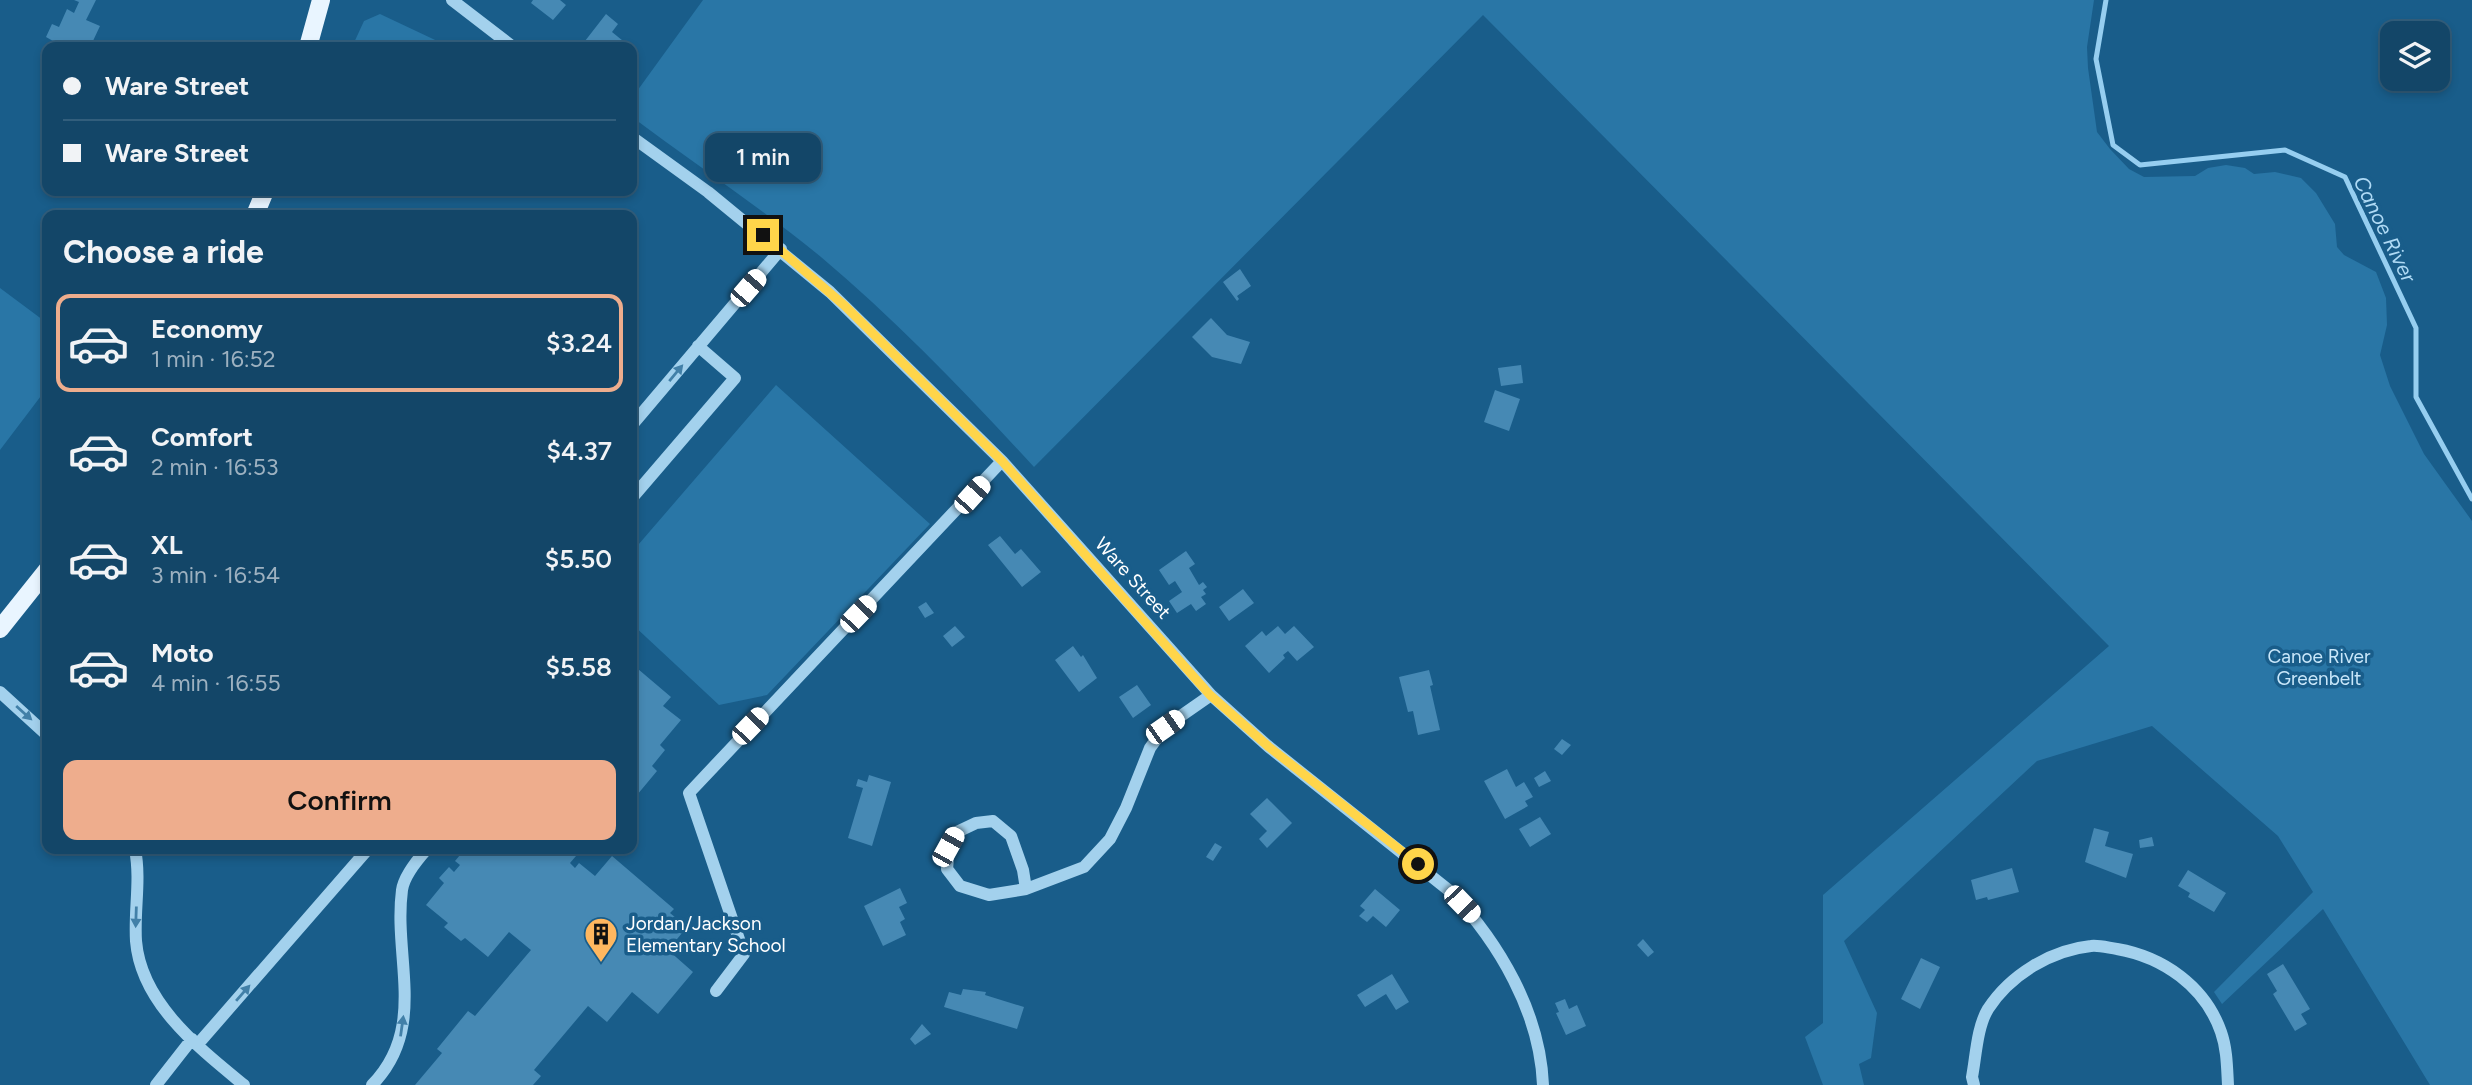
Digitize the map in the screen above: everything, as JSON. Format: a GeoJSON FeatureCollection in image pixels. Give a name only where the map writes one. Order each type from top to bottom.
{"type":"FeatureCollection","features":[{"type":"Feature","properties":{"kind":"main road"},"geometry":{"type":"LineString","coordinates":[[309,42],[321,0]]}},
{"type":"Feature","properties":{"kind":"main road"},"geometry":{"type":"LineString","coordinates":[[0,629],[42,576]]}},
{"type":"Feature","properties":{"kind":"street"},"geometry":{"type":"LineString","coordinates":[[452,0],[507,42]]}},
{"type":"Feature","properties":{"kind":"street","name":"Ware Street"},"geometry":{"type":"LineString","coordinates":[[637,141],[708,191],[781,249],[874,334],[1002,461],[1210,695],[1269,747],[1421,867],[1473,915],[1518,987],[1537,1048],[1544,1085]]}},
{"type":"Feature","properties":{"kind":"street"},"geometry":{"type":"LineString","coordinates":[[637,419],[781,249]]}},
{"type":"Feature","properties":{"kind":"street"},"geometry":{"type":"LineString","coordinates":[[637,492],[735,378],[698,346]]}},
{"type":"Feature","properties":{"kind":"street"},"geometry":{"type":"LineString","coordinates":[[716,990],[744,954],[689,793],[1002,461]]}},
{"type":"Feature","properties":{"kind":"street"},"geometry":{"type":"LineString","coordinates":[[0,692],[42,730]]}},
{"type":"Feature","properties":{"kind":"street"},"geometry":{"type":"LineString","coordinates":[[1026,889],[1023,870],[1011,836],[993,821],[976,823],[957,832],[948,847],[947,869],[960,886],[989,895],[1026,889],[1084,867],[1110,839],[1126,808],[1150,748],[1165,727],[1210,695]]}},
{"type":"Feature","properties":{"kind":"street"},"geometry":{"type":"LineString","coordinates":[[136,854],[139,877],[135,920],[139,964],[163,1009],[244,1085]]}},
{"type":"Feature","properties":{"kind":"street"},"geometry":{"type":"LineString","coordinates":[[159,1084],[198,1044],[364,854]]}},
{"type":"Feature","properties":{"kind":"street"},"geometry":{"type":"LineString","coordinates":[[372,1085],[387,1070],[400,1041],[405,1006],[402,887],[424,854]]}},
{"type":"Feature","properties":{"kind":"street"},"geometry":{"type":"LineString","coordinates":[[1974,1085],[1972,1077],[1987,1010],[2026,970],[2056,955],[2092,945],[2148,956],[2174,970],[2204,999],[2221,1032],[2227,1056],[2228,1085]]}},
{"type":"Feature","properties":{"kind":"green space","name":"Canoe River Greenbelt"},"geometry":{"type":"Polygon","coordinates":[[[703,0],[2094,0],[2087,47],[2097,132],[2129,169],[2144,177],[2195,176],[2208,168],[2226,165],[2245,168],[2254,174],[2275,172],[2301,178],[2316,193],[2335,224],[2337,247],[2344,255],[2376,272],[2386,298],[2387,325],[2380,355],[2390,386],[2424,454],[2472,521],[2472,1085],[2430,1085],[2323,909],[2222,1004],[2214,992],[2313,892],[2278,836],[2152,726],[2037,761],[1844,941],[1877,1013],[1871,1058],[1859,1064],[1864,1085],[1823,1085],[1805,1037],[1823,1023],[1823,895],[2109,646],[1483,15],[1034,467],[931,359],[849,281],[775,221],[637,121],[637,91],[703,0]]]}},
{"type":"Feature","properties":{"kind":"green space"},"geometry":{"type":"Polygon","coordinates":[[[380,14],[439,42],[354,42],[364,21],[380,14]]]}},
{"type":"Feature","properties":{"kind":"green space"},"geometry":{"type":"Polygon","coordinates":[[[0,288],[42,319],[42,395],[0,450],[0,288]]]}},
{"type":"Feature","properties":{"kind":"green space"},"geometry":{"type":"Polygon","coordinates":[[[776,385],[930,524],[767,695],[719,705],[637,629],[637,546],[776,385]]]}},
{"type":"Feature","properties":{"kind":"building"},"geometry":{"type":"Polygon","coordinates":[[[74,0],[96,0],[86,20],[100,26],[92,42],[52,42],[46,37],[52,24],[59,27],[67,9],[74,13],[79,2],[74,0]]]}},
{"type":"Feature","properties":{"kind":"building"},"geometry":{"type":"Polygon","coordinates":[[[533,0],[560,0],[566,5],[553,20],[531,3],[533,0]]]}},
{"type":"Feature","properties":{"kind":"building"},"geometry":{"type":"Polygon","coordinates":[[[606,14],[618,24],[612,32],[624,42],[586,42],[606,14]]]}},
{"type":"Feature","properties":{"kind":"building"},"geometry":{"type":"Polygon","coordinates":[[[1240,269],[1251,286],[1237,296],[1237,301],[1223,282],[1240,269]]]}},
{"type":"Feature","properties":{"kind":"building"},"geometry":{"type":"Polygon","coordinates":[[[1211,318],[1227,335],[1250,342],[1241,364],[1212,357],[1192,337],[1211,318]]]}},
{"type":"Feature","properties":{"kind":"building"},"geometry":{"type":"Polygon","coordinates":[[[1521,365],[1523,383],[1501,386],[1498,368],[1521,365]]]}},
{"type":"Feature","properties":{"kind":"building"},"geometry":{"type":"Polygon","coordinates":[[[1495,390],[1520,399],[1509,431],[1484,422],[1495,390]]]}},
{"type":"Feature","properties":{"kind":"building"},"geometry":{"type":"Polygon","coordinates":[[[1000,536],[1015,554],[1021,549],[1041,572],[1022,587],[988,545],[1000,536]]]}},
{"type":"Feature","properties":{"kind":"building"},"geometry":{"type":"Polygon","coordinates":[[[1186,551],[1195,564],[1189,568],[1199,585],[1203,582],[1207,587],[1203,590],[1206,594],[1201,597],[1206,604],[1196,611],[1191,604],[1177,613],[1169,601],[1182,592],[1175,581],[1169,585],[1159,570],[1186,551]]]}},
{"type":"Feature","properties":{"kind":"building"},"geometry":{"type":"Polygon","coordinates":[[[1243,589],[1254,603],[1229,621],[1219,607],[1243,589]]]}},
{"type":"Feature","properties":{"kind":"building"},"geometry":{"type":"Polygon","coordinates":[[[926,602],[934,613],[925,618],[918,607],[926,602]]]}},
{"type":"Feature","properties":{"kind":"building"},"geometry":{"type":"Polygon","coordinates":[[[955,626],[965,637],[952,647],[943,636],[955,626]]]}},
{"type":"Feature","properties":{"kind":"building"},"geometry":{"type":"Polygon","coordinates":[[[1278,626],[1285,634],[1294,626],[1314,647],[1297,661],[1288,651],[1283,655],[1285,658],[1269,673],[1245,646],[1262,631],[1266,636],[1278,626]]]}},
{"type":"Feature","properties":{"kind":"building"},"geometry":{"type":"Polygon","coordinates":[[[1073,646],[1081,657],[1083,655],[1097,678],[1079,692],[1055,660],[1073,646]]]}},
{"type":"Feature","properties":{"kind":"building"},"geometry":{"type":"Polygon","coordinates":[[[637,670],[671,697],[663,706],[681,720],[660,745],[665,750],[652,766],[657,771],[637,795],[637,670]]]}},
{"type":"Feature","properties":{"kind":"building"},"geometry":{"type":"Polygon","coordinates":[[[1429,670],[1440,730],[1418,735],[1413,711],[1408,712],[1399,677],[1429,670]]]}},
{"type":"Feature","properties":{"kind":"building"},"geometry":{"type":"Polygon","coordinates":[[[1137,685],[1151,705],[1133,718],[1119,697],[1137,685]]]}},
{"type":"Feature","properties":{"kind":"building"},"geometry":{"type":"Polygon","coordinates":[[[1562,739],[1571,745],[1562,755],[1554,749],[1562,739]]]}},
{"type":"Feature","properties":{"kind":"building"},"geometry":{"type":"Polygon","coordinates":[[[1507,769],[1516,787],[1524,782],[1533,797],[1525,801],[1528,806],[1505,819],[1484,781],[1507,769]]]}},
{"type":"Feature","properties":{"kind":"building"},"geometry":{"type":"Polygon","coordinates":[[[1545,771],[1551,781],[1539,787],[1534,778],[1545,771]]]}},
{"type":"Feature","properties":{"kind":"building"},"geometry":{"type":"Polygon","coordinates":[[[869,775],[891,782],[872,846],[848,838],[863,788],[856,786],[858,779],[867,782],[869,775]]]}},
{"type":"Feature","properties":{"kind":"building"},"geometry":{"type":"Polygon","coordinates":[[[1267,798],[1292,823],[1267,848],[1259,839],[1267,831],[1250,814],[1267,798]]]}},
{"type":"Feature","properties":{"kind":"building"},"geometry":{"type":"Polygon","coordinates":[[[1540,817],[1551,834],[1530,847],[1519,829],[1540,817]]]}},
{"type":"Feature","properties":{"kind":"building"},"geometry":{"type":"Polygon","coordinates":[[[2094,828],[2109,832],[2105,846],[2133,854],[2126,878],[2085,862],[2094,828]]]}},
{"type":"Feature","properties":{"kind":"building"},"geometry":{"type":"Polygon","coordinates":[[[2152,837],[2154,846],[2140,848],[2139,840],[2152,837]]]}},
{"type":"Feature","properties":{"kind":"building"},"geometry":{"type":"Polygon","coordinates":[[[1215,843],[1222,847],[1213,861],[1206,857],[1215,843]]]}},
{"type":"Feature","properties":{"kind":"building","name":"Jordan/Jackson Elementary School"},"geometry":{"type":"Polygon","coordinates":[[[461,854],[578,854],[570,863],[575,868],[579,863],[595,876],[612,856],[674,909],[670,913],[687,927],[668,950],[693,972],[658,1014],[632,992],[607,1022],[588,1006],[534,1070],[541,1076],[533,1085],[415,1085],[442,1053],[437,1049],[468,1011],[475,1016],[531,950],[509,932],[488,957],[465,938],[461,941],[444,927],[448,923],[426,905],[444,883],[439,878],[449,867],[454,872],[460,865],[455,861],[461,854]]]}},
{"type":"Feature","properties":{"kind":"building"},"geometry":{"type":"Polygon","coordinates":[[[2012,868],[2019,892],[1988,900],[1987,897],[1976,900],[1971,880],[2012,868]]]}},
{"type":"Feature","properties":{"kind":"building"},"geometry":{"type":"Polygon","coordinates":[[[2188,870],[2226,893],[2214,912],[2188,897],[2190,893],[2178,886],[2188,870]]]}},
{"type":"Feature","properties":{"kind":"building"},"geometry":{"type":"Polygon","coordinates":[[[900,888],[907,903],[899,907],[905,919],[900,922],[906,935],[883,946],[864,906],[900,888]]]}},
{"type":"Feature","properties":{"kind":"building"},"geometry":{"type":"Polygon","coordinates":[[[1375,889],[1400,910],[1386,927],[1373,916],[1367,922],[1359,916],[1365,910],[1360,906],[1375,889]]]}},
{"type":"Feature","properties":{"kind":"building"},"geometry":{"type":"Polygon","coordinates":[[[1643,939],[1654,952],[1648,957],[1637,945],[1643,939]]]}},
{"type":"Feature","properties":{"kind":"building"},"geometry":{"type":"Polygon","coordinates":[[[1921,958],[1940,967],[1920,1009],[1901,999],[1921,958]]]}},
{"type":"Feature","properties":{"kind":"building"},"geometry":{"type":"Polygon","coordinates":[[[2283,964],[2310,1009],[2301,1014],[2307,1024],[2295,1031],[2273,994],[2277,991],[2267,974],[2283,964]]]}},
{"type":"Feature","properties":{"kind":"building"},"geometry":{"type":"Polygon","coordinates":[[[1392,974],[1409,1002],[1396,1010],[1386,994],[1365,1007],[1357,995],[1392,974]]]}},
{"type":"Feature","properties":{"kind":"building"},"geometry":{"type":"Polygon","coordinates":[[[963,989],[986,992],[985,995],[1024,1007],[1017,1029],[944,1007],[949,992],[961,995],[963,989]]]}},
{"type":"Feature","properties":{"kind":"building"},"geometry":{"type":"Polygon","coordinates":[[[1565,999],[1569,1009],[1577,1005],[1586,1026],[1566,1035],[1556,1013],[1559,1012],[1555,1003],[1565,999]]]}},
{"type":"Feature","properties":{"kind":"building"},"geometry":{"type":"Polygon","coordinates":[[[922,1024],[931,1034],[915,1045],[910,1039],[922,1024]]]}},
{"type":"Feature","properties":{"kind":"waterway","name":"Canoe River"},"geometry":{"type":"LineString","coordinates":[[2106,0],[2096,59],[2113,145],[2140,165],[2285,150],[2345,177],[2416,328],[2416,397],[2472,499]]}},
{"type":"Feature","properties":{"kind":"place","name":"Jordan/Jackson Elementary School"},"geometry":{"type":"Point","coordinates":[601,964]}},
{"type":"Feature","properties":{"kind":"route"},"geometry":{"type":"LineString","coordinates":[[763,235],[845,306],[1002,461],[1210,695],[1269,747],[1418,864]]}}]}
